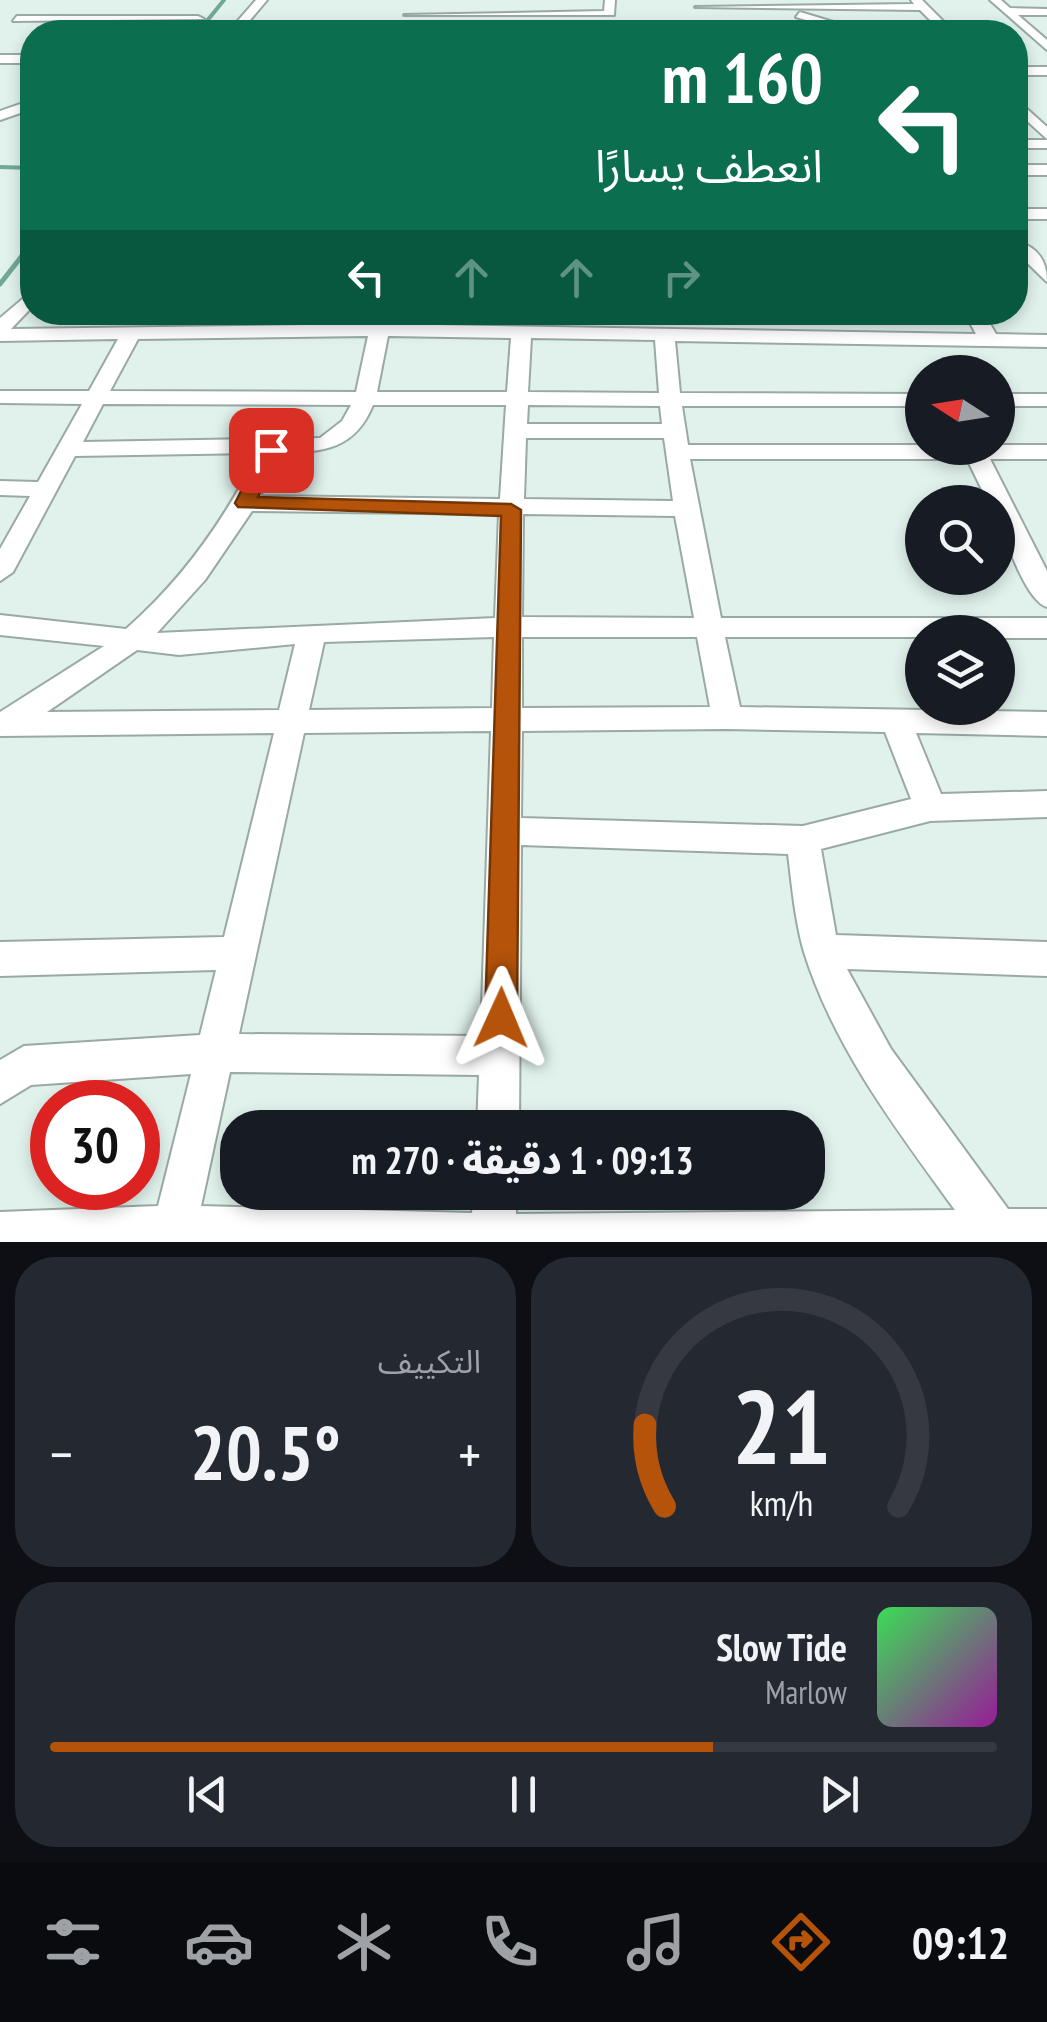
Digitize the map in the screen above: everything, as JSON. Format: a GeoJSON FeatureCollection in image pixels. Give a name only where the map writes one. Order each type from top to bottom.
{"type":"FeatureCollection","features":[{"type":"Feature","properties":{"kind":"street"},"geometry":{"type":"LineString","coordinates":[[242,20],[262,0]]}},
{"type":"Feature","properties":{"kind":"street"},"geometry":{"type":"LineString","coordinates":[[485,20],[487,0]]}},
{"type":"Feature","properties":{"kind":"street"},"geometry":{"type":"LineString","coordinates":[[410,15],[609,14],[610,0]]}},
{"type":"Feature","properties":{"kind":"street"},"geometry":{"type":"LineString","coordinates":[[995,0],[1018,20]]}},
{"type":"Feature","properties":{"kind":"street"},"geometry":{"type":"LineString","coordinates":[[702,8],[920,3]]}},
{"type":"Feature","properties":{"kind":"street"},"geometry":{"type":"LineString","coordinates":[[127,19],[138,6],[32,5],[14,17],[78,19],[127,19],[198,19]]}},
{"type":"Feature","properties":{"kind":"street"},"geometry":{"type":"LineString","coordinates":[[78,19],[94,5]]}},
{"type":"Feature","properties":{"kind":"street"},"geometry":{"type":"LineString","coordinates":[[769,6],[816,20]]}},
{"type":"Feature","properties":{"kind":"street"},"geometry":{"type":"LineString","coordinates":[[1009,11],[1047,12]]}},
{"type":"Feature","properties":{"kind":"street"},"geometry":{"type":"LineString","coordinates":[[1028,30],[1047,48]]}},
{"type":"Feature","properties":{"kind":"street"},"geometry":{"type":"LineString","coordinates":[[1031,49],[1047,48]]}},
{"type":"Feature","properties":{"kind":"street"},"geometry":{"type":"LineString","coordinates":[[1040,121],[1047,135]]}},
{"type":"Feature","properties":{"kind":"street"},"geometry":{"type":"LineString","coordinates":[[1028,253],[1047,277]]}},
{"type":"Feature","properties":{"kind":"street"},"geometry":{"type":"LineString","coordinates":[[0,332],[20,310]]}},
{"type":"Feature","properties":{"kind":"street"},"geometry":{"type":"LineString","coordinates":[[0,332],[379,330],[417,325]]}},
{"type":"Feature","properties":{"kind":"street"},"geometry":{"type":"LineString","coordinates":[[475,325],[521,332],[568,325]]}},
{"type":"Feature","properties":{"kind":"street"},"geometry":{"type":"LineString","coordinates":[[611,325],[664,332],[1047,341]]}},
{"type":"Feature","properties":{"kind":"street"},"geometry":{"type":"LineString","coordinates":[[829,325],[833,334]]}},
{"type":"Feature","properties":{"kind":"street"},"geometry":{"type":"LineString","coordinates":[[981,325],[989,339]]}},
{"type":"Feature","properties":{"kind":"street"},"geometry":{"type":"LineString","coordinates":[[0,572],[134,330]]}},
{"type":"Feature","properties":{"kind":"street"},"geometry":{"type":"LineString","coordinates":[[68,450],[304,449],[340,439],[350,430],[364,398],[379,330]]}},
{"type":"Feature","properties":{"kind":"street"},"geometry":{"type":"LineString","coordinates":[[498,1110],[511,510],[521,332]]}},
{"type":"Feature","properties":{"kind":"street"},"geometry":{"type":"LineString","coordinates":[[664,332],[675,442],[727,718]]}},
{"type":"Feature","properties":{"kind":"street"},"geometry":{"type":"LineString","coordinates":[[0,398],[668,396],[905,400]]}},
{"type":"Feature","properties":{"kind":"street"},"geometry":{"type":"LineString","coordinates":[[1015,400],[1047,400]]}},
{"type":"Feature","properties":{"kind":"street"},"geometry":{"type":"LineString","coordinates":[[516,431],[675,442],[905,447]]}},
{"type":"Feature","properties":{"kind":"street"},"geometry":{"type":"LineString","coordinates":[[3,724],[132,640],[202,570],[245,503],[271,450]]}},
{"type":"Feature","properties":{"kind":"street"},"geometry":{"type":"LineString","coordinates":[[1015,451],[1047,452]]}},
{"type":"Feature","properties":{"kind":"street"},"geometry":{"type":"LineString","coordinates":[[982,465],[1047,598]]}},
{"type":"Feature","properties":{"kind":"street"},"geometry":{"type":"LineString","coordinates":[[0,488],[45,490]]}},
{"type":"Feature","properties":{"kind":"street"},"geometry":{"type":"LineString","coordinates":[[245,503],[511,510],[686,509]]}},
{"type":"Feature","properties":{"kind":"street"},"geometry":{"type":"LineString","coordinates":[[0,625],[208,644],[312,633],[510,627],[1047,628]]}},
{"type":"Feature","properties":{"kind":"street"},"geometry":{"type":"LineString","coordinates":[[175,1227],[312,633]]}},
{"type":"Feature","properties":{"kind":"street"},"geometry":{"type":"LineString","coordinates":[[3,724],[727,718],[1047,724]]}},
{"type":"Feature","properties":{"kind":"street"},"geometry":{"type":"LineString","coordinates":[[897,724],[930,808]]}},
{"type":"Feature","properties":{"kind":"street"},"geometry":{"type":"LineString","coordinates":[[504,832],[803,840],[930,808],[1047,804]]}},
{"type":"Feature","properties":{"kind":"street"},"geometry":{"type":"LineString","coordinates":[[803,840],[822,951],[872,1056],[998,1232]]}},
{"type":"Feature","properties":{"kind":"street"},"geometry":{"type":"LineString","coordinates":[[822,951],[1047,959]]}},
{"type":"Feature","properties":{"kind":"street"},"geometry":{"type":"LineString","coordinates":[[0,959],[236,953]]}},
{"type":"Feature","properties":{"kind":"street"},"geometry":{"type":"LineString","coordinates":[[0,1084],[24,1066],[213,1053],[500,1056]]}},
{"type":"Feature","properties":{"kind":"street"},"geometry":{"type":"LineString","coordinates":[[0,1234],[175,1227],[494,1223],[1047,1231]]}},
{"type":"Feature","properties":{"kind":"waterway"},"geometry":{"type":"LineString","coordinates":[[208,20],[224,0]]}},
{"type":"Feature","properties":{"kind":"waterway"},"geometry":{"type":"LineString","coordinates":[[0,167],[20,168]]}},
{"type":"Feature","properties":{"kind":"waterway"},"geometry":{"type":"LineString","coordinates":[[0,284],[20,258]]}},
{"type":"Feature","properties":{"kind":"route"},"geometry":{"type":"LineString","coordinates":[[271,450],[245,503],[511,510],[501,1018]]}}]}
